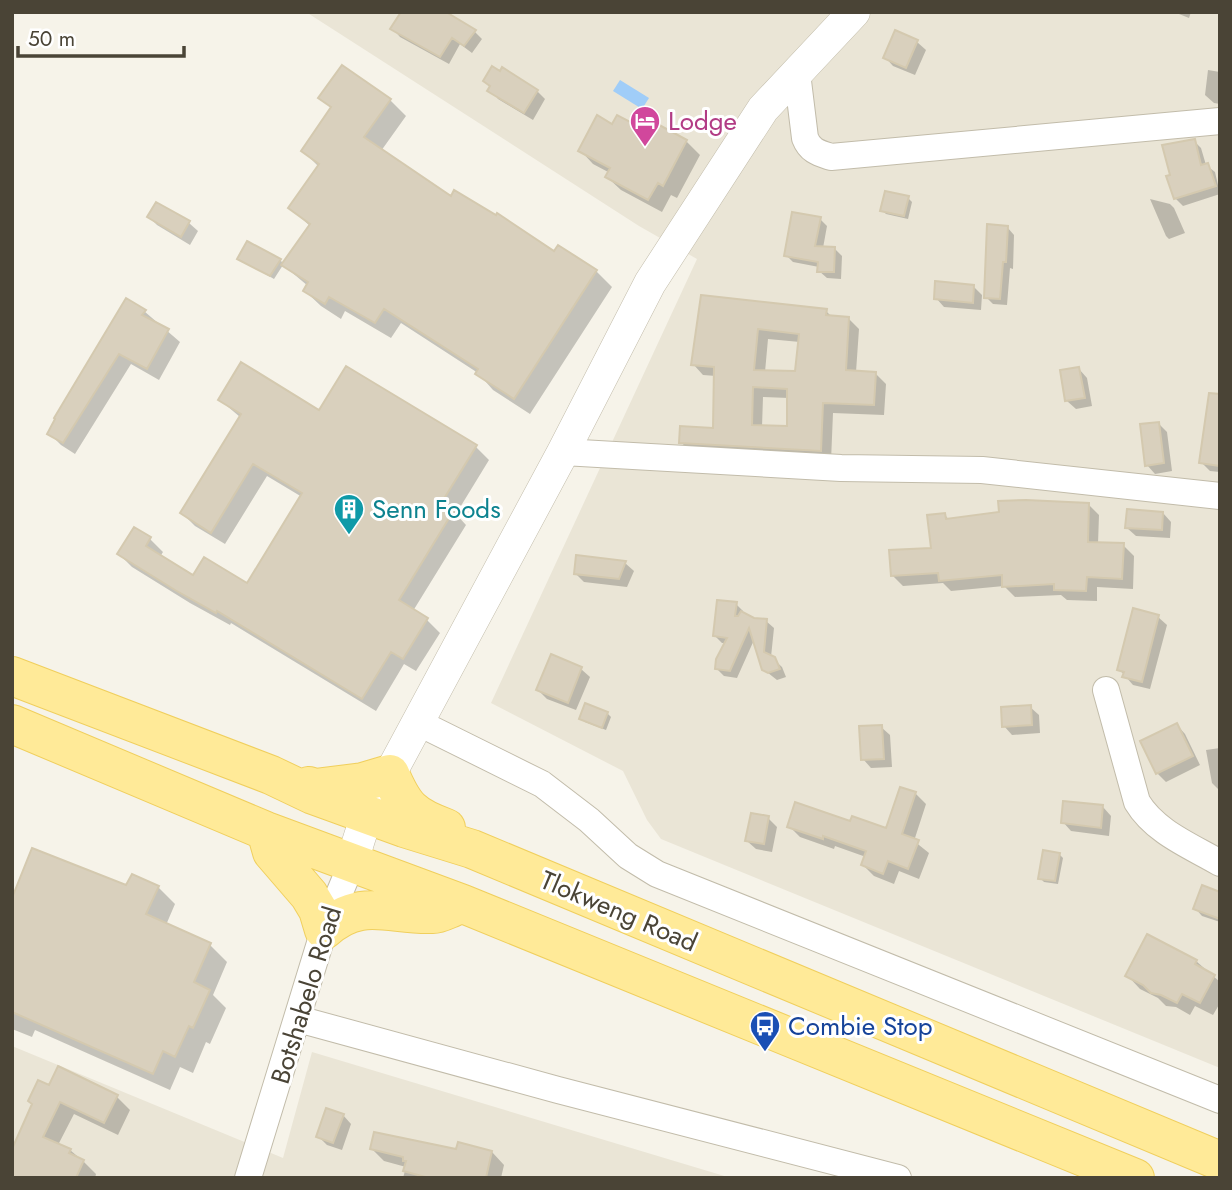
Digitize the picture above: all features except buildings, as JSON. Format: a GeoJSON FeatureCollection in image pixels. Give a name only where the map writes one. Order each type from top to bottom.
{"type":"FeatureCollection","features":[{"type":"Feature","properties":{"kind":"main road","name":"Tlokweng Road"},"geometry":{"type":"LineString","coordinates":[[12,676],[271,775],[313,795],[472,849],[1220,1161]]}},
{"type":"Feature","properties":{"kind":"main road","name":"Tlokweng Road"},"geometry":{"type":"LineString","coordinates":[[12,724],[267,831],[463,904],[1135,1178]]}},
{"type":"Feature","properties":{"kind":"main road"},"geometry":{"type":"LineString","coordinates":[[271,775],[315,788],[363,782],[390,774],[402,797],[420,819],[452,830],[472,849]]}},
{"type":"Feature","properties":{"kind":"main road"},"geometry":{"type":"LineString","coordinates":[[267,831],[272,852],[309,895],[318,910],[324,930],[338,917],[354,911],[396,910],[436,914],[463,904]]}},
{"type":"Feature","properties":{"kind":"street","name":"Botshabelo Road"},"geometry":{"type":"LineString","coordinates":[[248,1178],[324,930],[352,863],[366,813],[390,774],[563,452],[650,283],[763,109],[854,12]]}},
{"type":"Feature","properties":{"kind":"street"},"geometry":{"type":"LineString","coordinates":[[797,73],[805,138],[817,153],[831,157],[1220,121]]}},
{"type":"Feature","properties":{"kind":"street"},"geometry":{"type":"LineString","coordinates":[[563,452],[841,468],[982,470],[1220,496]]}},
{"type":"Feature","properties":{"kind":"street"},"geometry":{"type":"LineString","coordinates":[[1106,690],[1138,802],[1145,815],[1156,825],[1220,863]]}},
{"type":"Feature","properties":{"kind":"street"},"geometry":{"type":"LineString","coordinates":[[417,722],[542,784],[589,820],[628,856],[657,874],[1220,1100]]}},
{"type":"Feature","properties":{"kind":"street"},"geometry":{"type":"LineString","coordinates":[[298,1019],[868,1174],[898,1178]]}},
{"type":"Feature","properties":{"kind":"shaded area"},"geometry":{"type":"Polygon","coordinates":[[[306,12],[1220,12],[1220,1068],[661,839],[647,820],[623,771],[491,703],[697,259],[639,226],[306,12]]]}},
{"type":"Feature","properties":{"kind":"shaded area"},"geometry":{"type":"Polygon","coordinates":[[[12,1046],[283,1158],[312,1052],[731,1178],[12,1178],[12,1046]]]}},
{"type":"Feature","properties":{"kind":"water"},"geometry":{"type":"Polygon","coordinates":[[[620,80],[649,98],[642,109],[613,91],[620,80]]]}},
{"type":"Feature","properties":{"kind":"place","name":"Lodge"},"geometry":{"type":"Point","coordinates":[645,148]}},
{"type":"Feature","properties":{"kind":"place","name":"Senn Foods"},"geometry":{"type":"Point","coordinates":[349,536]}},
{"type":"Feature","properties":{"kind":"place","name":"Combie Stop"},"geometry":{"type":"Point","coordinates":[765,1053]}}]}
